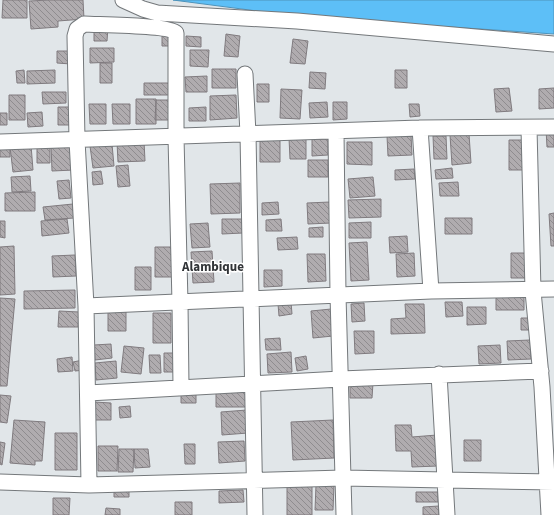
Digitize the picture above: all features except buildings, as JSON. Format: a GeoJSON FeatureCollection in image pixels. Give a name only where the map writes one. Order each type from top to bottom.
{"type":"FeatureCollection","features":[{"type":"Feature","properties":{"kind":"street"},"geometry":{"type":"LineString","coordinates":[[123,0],[142,9],[157,13],[297,21],[554,44]]}},
{"type":"Feature","properties":{"kind":"street"},"geometry":{"type":"LineString","coordinates":[[89,485],[86,306],[77,140],[74,36],[77,29],[84,24],[159,28],[175,32],[177,35],[176,137],[181,388]]}},
{"type":"Feature","properties":{"kind":"street"},"geometry":{"type":"LineString","coordinates":[[245,74],[252,300],[253,480],[255,515]]}},
{"type":"Feature","properties":{"kind":"street"},"geometry":{"type":"LineString","coordinates":[[0,142],[420,128],[554,127]]}},
{"type":"Feature","properties":{"kind":"street"},"geometry":{"type":"LineString","coordinates":[[420,128],[432,291]]}},
{"type":"Feature","properties":{"kind":"street"},"geometry":{"type":"LineString","coordinates":[[529,128],[534,291],[551,482],[549,515]]}},
{"type":"Feature","properties":{"kind":"street"},"geometry":{"type":"LineString","coordinates":[[336,132],[338,295],[344,515]]}},
{"type":"Feature","properties":{"kind":"street"},"geometry":{"type":"LineString","coordinates":[[86,306],[432,291],[534,291],[554,289]]}},
{"type":"Feature","properties":{"kind":"street"},"geometry":{"type":"LineString","coordinates":[[88,393],[439,374],[541,371]]}},
{"type":"Feature","properties":{"kind":"street"},"geometry":{"type":"LineString","coordinates":[[439,374],[447,515]]}},
{"type":"Feature","properties":{"kind":"street"},"geometry":{"type":"LineString","coordinates":[[0,482],[89,485],[343,478],[551,482]]}},
{"type":"Feature","properties":{"kind":"water"},"geometry":{"type":"Polygon","coordinates":[[[173,0],[554,0],[554,34],[303,17],[173,0]]]}},
{"type":"Feature","properties":{"kind":"district","name":"Alambique"},"geometry":{"type":"Point","coordinates":[213,267]}}]}
